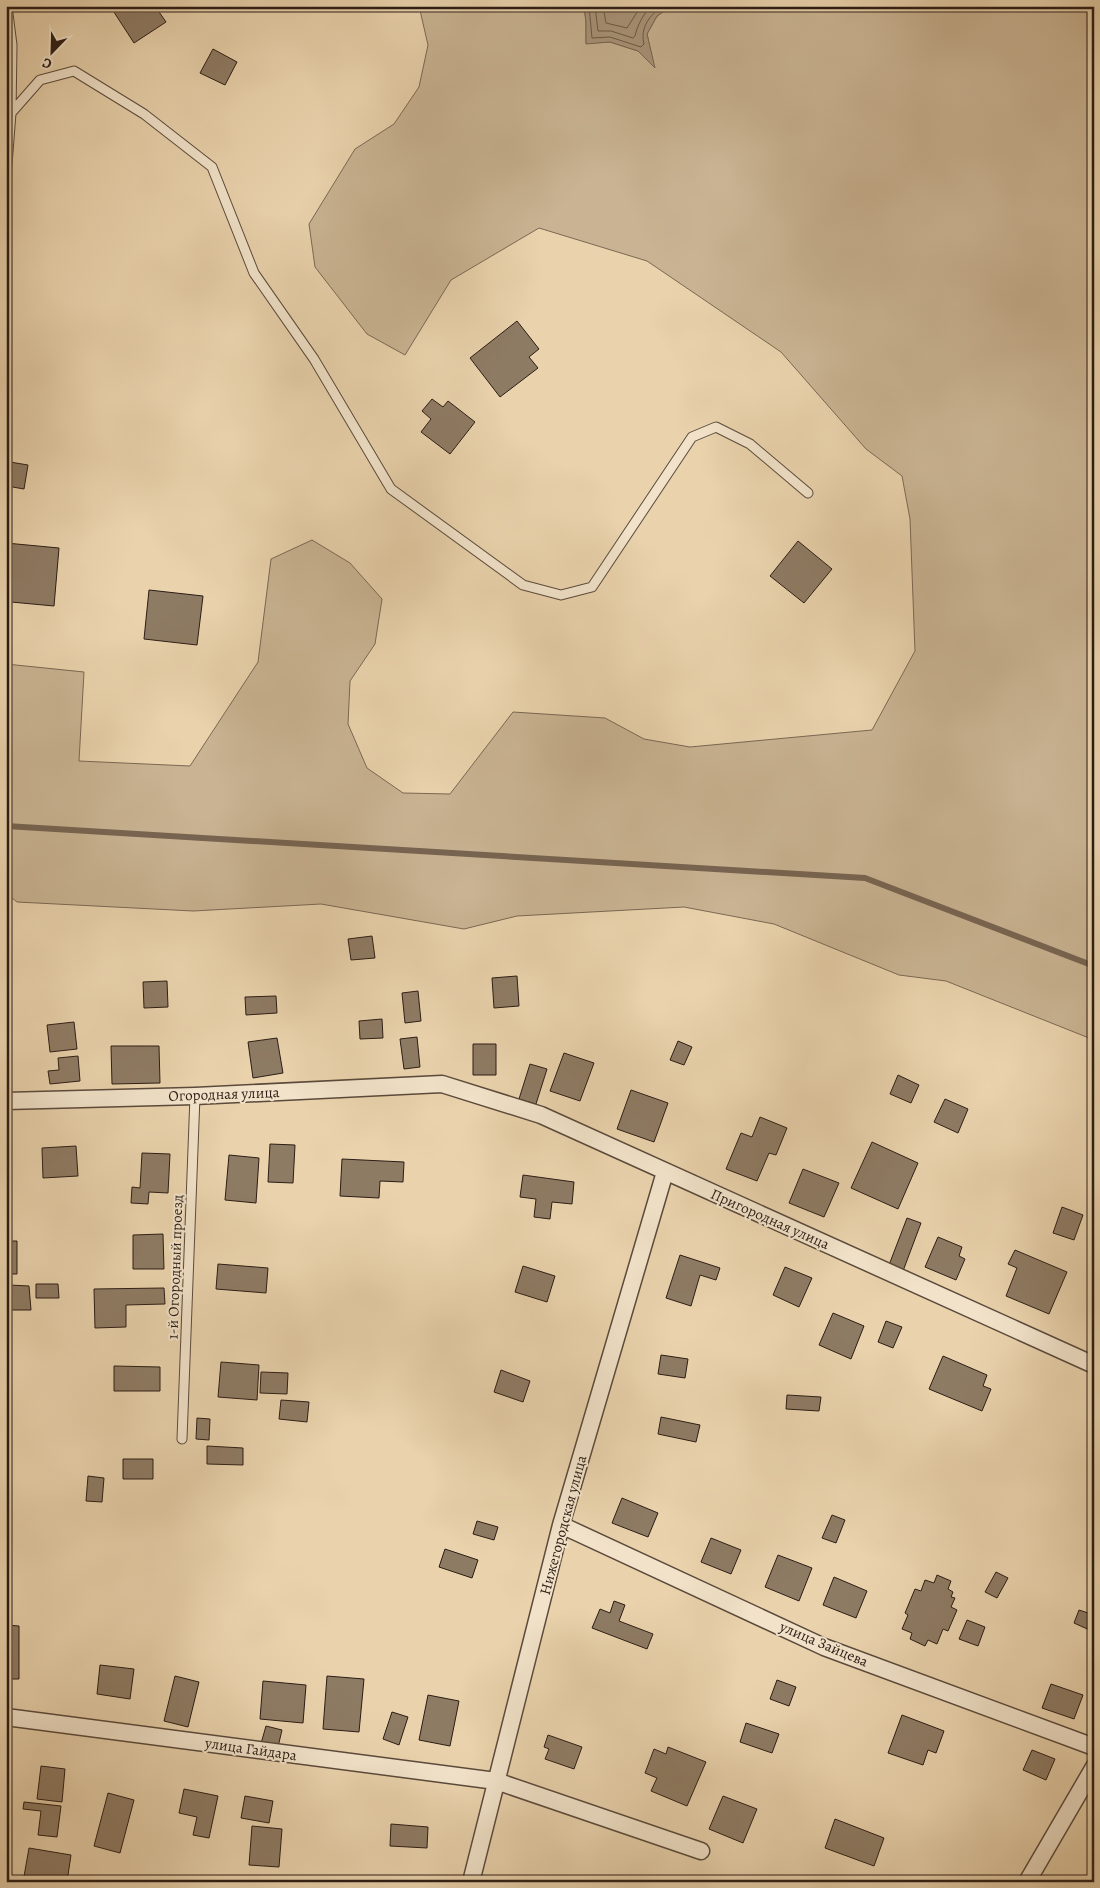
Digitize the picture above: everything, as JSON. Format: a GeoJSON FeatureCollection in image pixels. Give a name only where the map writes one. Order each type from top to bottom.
{"type":"FeatureCollection","features":[{"type":"Feature","properties":{"kind":"street","name":"Огородная улица"},"geometry":{"type":"LineString","coordinates":[[6,1101],[195,1096],[442,1084]]}},
{"type":"Feature","properties":{"kind":"street","name":"Пригородная улица"},"geometry":{"type":"LineString","coordinates":[[442,1084],[541,1115],[1094,1365]]}},
{"type":"Feature","properties":{"kind":"street","name":"Нижегородская улица"},"geometry":{"type":"LineString","coordinates":[[471,1882],[561,1525],[664,1172]]}},
{"type":"Feature","properties":{"kind":"street","name":"улица Зайцева"},"geometry":{"type":"LineString","coordinates":[[561,1525],[824,1647],[1094,1746]]}},
{"type":"Feature","properties":{"kind":"street","name":"улица Гайдара"},"geometry":{"type":"LineString","coordinates":[[6,1717],[496,1781],[701,1851]]}},
{"type":"Feature","properties":{"kind":"street"},"geometry":{"type":"LineString","coordinates":[[1027,1882],[1094,1767]]}},
{"type":"Feature","properties":{"kind":"lane"},"geometry":{"type":"LineString","coordinates":[[6,178],[11,113],[12,46],[7,6]]}},
{"type":"Feature","properties":{"kind":"lane"},"geometry":{"type":"LineString","coordinates":[[11,113],[40,80],[74,71],[144,114],[212,167],[254,273],[314,359],[391,489],[523,585],[561,595],[592,588],[692,437],[716,427],[750,444],[808,492]]}},
{"type":"Feature","properties":{"kind":"lane","name":"1-й Огородный проезд"},"geometry":{"type":"LineString","coordinates":[[182,1438],[195,1096]]}},
{"type":"Feature","properties":{"kind":"shaded area"},"geometry":{"type":"Polygon","coordinates":[[[419,6],[584,6],[586,43],[610,42],[638,51],[654,67],[647,34],[657,16],[672,6],[1094,6],[1094,1040],[946,981],[899,975],[774,924],[684,907],[517,916],[464,929],[321,904],[193,911],[17,902],[6,893],[6,664],[84,672],[79,761],[190,766],[258,662],[271,559],[312,540],[350,563],[382,599],[375,644],[350,681],[348,724],[367,768],[403,793],[450,794],[513,712],[605,718],[644,739],[690,747],[872,730],[915,651],[910,519],[902,476],[866,449],[781,352],[647,261],[539,228],[451,280],[405,355],[367,334],[315,267],[309,224],[355,149],[394,124],[419,87],[428,45],[419,6]]]}},
{"type":"Feature","properties":{"kind":"water"},"geometry":{"type":"Polygon","coordinates":[[[584,6],[672,6],[657,16],[647,34],[655,68],[638,51],[610,42],[586,44],[584,6]]]}},
{"type":"Feature","properties":{"kind":"building"},"geometry":{"type":"Polygon","coordinates":[[[110,6],[155,6],[166,22],[134,43],[110,6]]]}},
{"type":"Feature","properties":{"kind":"building"},"geometry":{"type":"Polygon","coordinates":[[[213,49],[237,62],[225,85],[200,73],[213,49]]]}},
{"type":"Feature","properties":{"kind":"building"},"geometry":{"type":"Polygon","coordinates":[[[517,321],[539,349],[529,357],[538,368],[500,397],[470,358],[517,321]]]}},
{"type":"Feature","properties":{"kind":"building"},"geometry":{"type":"Polygon","coordinates":[[[432,399],[443,407],[448,401],[475,422],[450,454],[421,432],[431,419],[422,411],[432,399]]]}},
{"type":"Feature","properties":{"kind":"building"},"geometry":{"type":"Polygon","coordinates":[[[10,462],[28,465],[24,489],[7,486],[10,462]]]}},
{"type":"Feature","properties":{"kind":"building"},"geometry":{"type":"Polygon","coordinates":[[[798,541],[832,569],[804,603],[770,576],[798,541]]]}},
{"type":"Feature","properties":{"kind":"building"},"geometry":{"type":"Polygon","coordinates":[[[6,543],[59,548],[54,606],[11,602],[10,613],[6,613],[6,543]]]}},
{"type":"Feature","properties":{"kind":"building"},"geometry":{"type":"Polygon","coordinates":[[[149,590],[203,596],[197,645],[144,639],[149,590]]]}},
{"type":"Feature","properties":{"kind":"building"},"geometry":{"type":"Polygon","coordinates":[[[372,936],[375,958],[351,960],[348,939],[372,936]]]}},
{"type":"Feature","properties":{"kind":"building"},"geometry":{"type":"Polygon","coordinates":[[[517,976],[519,1006],[494,1008],[492,978],[517,976]]]}},
{"type":"Feature","properties":{"kind":"building"},"geometry":{"type":"Polygon","coordinates":[[[167,981],[168,1007],[144,1008],[143,982],[167,981]]]}},
{"type":"Feature","properties":{"kind":"building"},"geometry":{"type":"Polygon","coordinates":[[[418,991],[421,1021],[405,1023],[402,993],[418,991]]]}},
{"type":"Feature","properties":{"kind":"building"},"geometry":{"type":"Polygon","coordinates":[[[276,996],[277,1013],[246,1015],[245,997],[276,996]]]}},
{"type":"Feature","properties":{"kind":"building"},"geometry":{"type":"Polygon","coordinates":[[[382,1019],[383,1038],[360,1039],[359,1021],[382,1019]]]}},
{"type":"Feature","properties":{"kind":"building"},"geometry":{"type":"Polygon","coordinates":[[[74,1022],[77,1049],[50,1052],[47,1025],[74,1022]]]}},
{"type":"Feature","properties":{"kind":"building"},"geometry":{"type":"Polygon","coordinates":[[[6,1034],[11,1034],[11,1083],[6,1083],[6,1034]]]}},
{"type":"Feature","properties":{"kind":"building"},"geometry":{"type":"Polygon","coordinates":[[[417,1037],[420,1067],[404,1069],[400,1039],[417,1037]]]}},
{"type":"Feature","properties":{"kind":"building"},"geometry":{"type":"Polygon","coordinates":[[[277,1038],[283,1073],[253,1078],[248,1042],[277,1038]]]}},
{"type":"Feature","properties":{"kind":"building"},"geometry":{"type":"Polygon","coordinates":[[[678,1041],[692,1047],[684,1065],[670,1060],[678,1041]]]}},
{"type":"Feature","properties":{"kind":"building"},"geometry":{"type":"Polygon","coordinates":[[[473,1044],[496,1044],[496,1075],[473,1075],[473,1044]]]}},
{"type":"Feature","properties":{"kind":"building"},"geometry":{"type":"Polygon","coordinates":[[[111,1046],[159,1046],[160,1083],[112,1084],[111,1046]]]}},
{"type":"Feature","properties":{"kind":"building"},"geometry":{"type":"Polygon","coordinates":[[[564,1053],[594,1063],[580,1101],[550,1091],[564,1053]]]}},
{"type":"Feature","properties":{"kind":"building"},"geometry":{"type":"Polygon","coordinates":[[[78,1056],[80,1081],[50,1084],[48,1071],[59,1070],[58,1058],[78,1056]]]}},
{"type":"Feature","properties":{"kind":"building"},"geometry":{"type":"Polygon","coordinates":[[[530,1064],[547,1069],[536,1104],[519,1099],[530,1064]]]}},
{"type":"Feature","properties":{"kind":"building"},"geometry":{"type":"Polygon","coordinates":[[[898,1075],[919,1085],[911,1103],[890,1094],[898,1075]]]}},
{"type":"Feature","properties":{"kind":"building"},"geometry":{"type":"Polygon","coordinates":[[[631,1090],[668,1103],[654,1142],[617,1129],[631,1090]]]}},
{"type":"Feature","properties":{"kind":"building"},"geometry":{"type":"Polygon","coordinates":[[[945,1099],[968,1109],[958,1133],[934,1122],[945,1099]]]}},
{"type":"Feature","properties":{"kind":"building"},"geometry":{"type":"Polygon","coordinates":[[[760,1117],[787,1128],[776,1155],[769,1153],[757,1181],[726,1169],[741,1133],[752,1137],[760,1117]]]}},
{"type":"Feature","properties":{"kind":"building"},"geometry":{"type":"Polygon","coordinates":[[[872,1142],[918,1163],[898,1209],[851,1188],[872,1142]]]}},
{"type":"Feature","properties":{"kind":"building"},"geometry":{"type":"Polygon","coordinates":[[[270,1144],[295,1145],[293,1183],[268,1182],[270,1144]]]}},
{"type":"Feature","properties":{"kind":"building"},"geometry":{"type":"Polygon","coordinates":[[[76,1146],[78,1176],[43,1178],[42,1148],[76,1146]]]}},
{"type":"Feature","properties":{"kind":"building"},"geometry":{"type":"Polygon","coordinates":[[[142,1153],[170,1154],[168,1193],[149,1192],[148,1204],[131,1203],[132,1187],[140,1188],[142,1153]]]}},
{"type":"Feature","properties":{"kind":"building"},"geometry":{"type":"Polygon","coordinates":[[[229,1155],[259,1158],[256,1203],[225,1200],[229,1155]]]}},
{"type":"Feature","properties":{"kind":"building"},"geometry":{"type":"Polygon","coordinates":[[[342,1159],[404,1162],[403,1182],[380,1181],[379,1198],[340,1196],[342,1159]]]}},
{"type":"Feature","properties":{"kind":"building"},"geometry":{"type":"Polygon","coordinates":[[[803,1169],[839,1183],[824,1217],[789,1203],[803,1169]]]}},
{"type":"Feature","properties":{"kind":"building"},"geometry":{"type":"Polygon","coordinates":[[[523,1175],[574,1182],[572,1204],[552,1202],[550,1219],[534,1217],[536,1199],[520,1197],[523,1175]]]}},
{"type":"Feature","properties":{"kind":"building"},"geometry":{"type":"Polygon","coordinates":[[[1062,1207],[1083,1215],[1074,1240],[1053,1233],[1062,1207]]]}},
{"type":"Feature","properties":{"kind":"building"},"geometry":{"type":"Polygon","coordinates":[[[907,1218],[921,1223],[903,1271],[889,1265],[907,1218]]]}},
{"type":"Feature","properties":{"kind":"building"},"geometry":{"type":"Polygon","coordinates":[[[163,1234],[164,1269],[133,1269],[133,1235],[163,1234]]]}},
{"type":"Feature","properties":{"kind":"building"},"geometry":{"type":"Polygon","coordinates":[[[938,1237],[962,1247],[959,1256],[965,1259],[956,1280],[925,1267],[938,1237]]]}},
{"type":"Feature","properties":{"kind":"building"},"geometry":{"type":"Polygon","coordinates":[[[6,1241],[17,1241],[17,1274],[6,1274],[6,1241]]]}},
{"type":"Feature","properties":{"kind":"building"},"geometry":{"type":"Polygon","coordinates":[[[1015,1250],[1067,1272],[1049,1314],[1006,1296],[1017,1268],[1008,1264],[1015,1250]]]}},
{"type":"Feature","properties":{"kind":"building"},"geometry":{"type":"Polygon","coordinates":[[[680,1255],[720,1268],[716,1280],[700,1275],[691,1306],[666,1298],[680,1255]]]}},
{"type":"Feature","properties":{"kind":"building"},"geometry":{"type":"Polygon","coordinates":[[[218,1264],[268,1268],[266,1293],[216,1289],[218,1264]]]}},
{"type":"Feature","properties":{"kind":"building"},"geometry":{"type":"Polygon","coordinates":[[[523,1266],[555,1276],[547,1302],[515,1292],[523,1266]]]}},
{"type":"Feature","properties":{"kind":"building"},"geometry":{"type":"Polygon","coordinates":[[[785,1267],[812,1278],[799,1307],[773,1295],[785,1267]]]}},
{"type":"Feature","properties":{"kind":"building"},"geometry":{"type":"Polygon","coordinates":[[[36,1284],[58,1284],[59,1298],[36,1298],[36,1284]]]}},
{"type":"Feature","properties":{"kind":"building"},"geometry":{"type":"Polygon","coordinates":[[[9,1285],[29,1286],[31,1310],[10,1310],[9,1285]]]}},
{"type":"Feature","properties":{"kind":"building"},"geometry":{"type":"Polygon","coordinates":[[[164,1288],[165,1304],[126,1305],[126,1327],[95,1328],[94,1289],[164,1288]]]}},
{"type":"Feature","properties":{"kind":"building"},"geometry":{"type":"Polygon","coordinates":[[[833,1313],[864,1326],[851,1359],[819,1345],[833,1313]]]}},
{"type":"Feature","properties":{"kind":"building"},"geometry":{"type":"Polygon","coordinates":[[[886,1321],[902,1327],[893,1348],[878,1342],[886,1321]]]}},
{"type":"Feature","properties":{"kind":"building"},"geometry":{"type":"Polygon","coordinates":[[[661,1355],[688,1359],[685,1378],[658,1374],[661,1355]]]}},
{"type":"Feature","properties":{"kind":"building"},"geometry":{"type":"Polygon","coordinates":[[[943,1356],[987,1375],[983,1386],[991,1389],[982,1411],[929,1389],[943,1356]]]}},
{"type":"Feature","properties":{"kind":"building"},"geometry":{"type":"Polygon","coordinates":[[[221,1362],[259,1365],[257,1400],[218,1397],[221,1362]]]}},
{"type":"Feature","properties":{"kind":"building"},"geometry":{"type":"Polygon","coordinates":[[[114,1366],[160,1367],[160,1391],[114,1391],[114,1366]]]}},
{"type":"Feature","properties":{"kind":"building"},"geometry":{"type":"Polygon","coordinates":[[[501,1370],[530,1381],[523,1402],[494,1392],[501,1370]]]}},
{"type":"Feature","properties":{"kind":"building"},"geometry":{"type":"Polygon","coordinates":[[[261,1372],[288,1373],[287,1394],[260,1393],[261,1372]]]}},
{"type":"Feature","properties":{"kind":"building"},"geometry":{"type":"Polygon","coordinates":[[[787,1395],[821,1397],[819,1411],[786,1409],[787,1395]]]}},
{"type":"Feature","properties":{"kind":"building"},"geometry":{"type":"Polygon","coordinates":[[[281,1400],[309,1402],[307,1422],[279,1419],[281,1400]]]}},
{"type":"Feature","properties":{"kind":"building"},"geometry":{"type":"Polygon","coordinates":[[[661,1417],[700,1425],[696,1442],[658,1434],[661,1417]]]}},
{"type":"Feature","properties":{"kind":"building"},"geometry":{"type":"Polygon","coordinates":[[[197,1418],[210,1419],[209,1440],[196,1439],[197,1418]]]}},
{"type":"Feature","properties":{"kind":"building"},"geometry":{"type":"Polygon","coordinates":[[[207,1446],[243,1448],[243,1465],[207,1464],[207,1446]]]}},
{"type":"Feature","properties":{"kind":"building"},"geometry":{"type":"Polygon","coordinates":[[[123,1459],[153,1459],[153,1479],[123,1479],[123,1459]]]}},
{"type":"Feature","properties":{"kind":"building"},"geometry":{"type":"Polygon","coordinates":[[[88,1476],[104,1478],[102,1502],[86,1501],[88,1476]]]}},
{"type":"Feature","properties":{"kind":"building"},"geometry":{"type":"Polygon","coordinates":[[[622,1498],[658,1513],[648,1537],[612,1523],[622,1498]]]}},
{"type":"Feature","properties":{"kind":"building"},"geometry":{"type":"Polygon","coordinates":[[[832,1515],[845,1520],[836,1543],[822,1538],[832,1515]]]}},
{"type":"Feature","properties":{"kind":"building"},"geometry":{"type":"Polygon","coordinates":[[[477,1521],[498,1527],[494,1540],[473,1534],[477,1521]]]}},
{"type":"Feature","properties":{"kind":"building"},"geometry":{"type":"Polygon","coordinates":[[[711,1538],[741,1550],[731,1574],[701,1562],[711,1538]]]}},
{"type":"Feature","properties":{"kind":"building"},"geometry":{"type":"Polygon","coordinates":[[[445,1549],[478,1560],[472,1578],[439,1567],[445,1549]]]}},
{"type":"Feature","properties":{"kind":"building"},"geometry":{"type":"Polygon","coordinates":[[[778,1555],[812,1568],[799,1601],[765,1587],[778,1555]]]}},
{"type":"Feature","properties":{"kind":"building"},"geometry":{"type":"Polygon","coordinates":[[[996,1572],[1008,1578],[997,1598],[985,1592],[996,1572]]]}},
{"type":"Feature","properties":{"kind":"building"},"geometry":{"type":"Polygon","coordinates":[[[937,1575],[951,1581],[948,1589],[953,1592],[951,1597],[955,1598],[951,1607],[957,1610],[948,1631],[943,1629],[937,1644],[928,1640],[925,1646],[910,1639],[912,1633],[902,1629],[908,1615],[905,1613],[915,1589],[921,1591],[925,1580],[934,1583],[937,1575]]]}},
{"type":"Feature","properties":{"kind":"building"},"geometry":{"type":"Polygon","coordinates":[[[834,1577],[867,1591],[856,1618],[823,1605],[834,1577]]]}},
{"type":"Feature","properties":{"kind":"building"},"geometry":{"type":"Polygon","coordinates":[[[614,1601],[625,1605],[619,1621],[653,1634],[647,1649],[592,1628],[600,1609],[610,1613],[614,1601]]]}},
{"type":"Feature","properties":{"kind":"building"},"geometry":{"type":"Polygon","coordinates":[[[1079,1610],[1094,1615],[1094,1632],[1074,1623],[1079,1610]]]}},
{"type":"Feature","properties":{"kind":"building"},"geometry":{"type":"Polygon","coordinates":[[[967,1620],[985,1627],[978,1646],[959,1639],[967,1620]]]}},
{"type":"Feature","properties":{"kind":"building"},"geometry":{"type":"Polygon","coordinates":[[[6,1625],[19,1626],[19,1679],[6,1679],[6,1625]]]}},
{"type":"Feature","properties":{"kind":"building"},"geometry":{"type":"Polygon","coordinates":[[[100,1665],[134,1669],[130,1699],[97,1694],[100,1665]]]}},
{"type":"Feature","properties":{"kind":"building"},"geometry":{"type":"Polygon","coordinates":[[[175,1676],[199,1682],[188,1727],[164,1721],[175,1676]]]}},
{"type":"Feature","properties":{"kind":"building"},"geometry":{"type":"Polygon","coordinates":[[[327,1676],[364,1679],[359,1732],[323,1729],[327,1676]]]}},
{"type":"Feature","properties":{"kind":"building"},"geometry":{"type":"Polygon","coordinates":[[[777,1680],[796,1687],[789,1706],[770,1699],[777,1680]]]}},
{"type":"Feature","properties":{"kind":"building"},"geometry":{"type":"Polygon","coordinates":[[[263,1681],[306,1685],[303,1723],[260,1719],[263,1681]]]}},
{"type":"Feature","properties":{"kind":"building"},"geometry":{"type":"Polygon","coordinates":[[[1051,1684],[1083,1695],[1074,1719],[1042,1708],[1051,1684]]]}},
{"type":"Feature","properties":{"kind":"building"},"geometry":{"type":"Polygon","coordinates":[[[428,1695],[459,1701],[450,1746],[419,1740],[428,1695]]]}},
{"type":"Feature","properties":{"kind":"building"},"geometry":{"type":"Polygon","coordinates":[[[392,1712],[408,1717],[399,1745],[383,1739],[392,1712]]]}},
{"type":"Feature","properties":{"kind":"building"},"geometry":{"type":"Polygon","coordinates":[[[902,1715],[944,1731],[936,1753],[928,1750],[923,1765],[888,1753],[902,1715]]]}},
{"type":"Feature","properties":{"kind":"building"},"geometry":{"type":"Polygon","coordinates":[[[746,1723],[779,1734],[772,1753],[740,1742],[746,1723]]]}},
{"type":"Feature","properties":{"kind":"building"},"geometry":{"type":"Polygon","coordinates":[[[266,1726],[282,1730],[277,1751],[260,1747],[266,1726]]]}},
{"type":"Feature","properties":{"kind":"building"},"geometry":{"type":"Polygon","coordinates":[[[548,1735],[582,1747],[574,1769],[545,1759],[549,1749],[544,1747],[548,1735]]]}},
{"type":"Feature","properties":{"kind":"building"},"geometry":{"type":"Polygon","coordinates":[[[668,1747],[706,1762],[687,1806],[651,1791],[657,1778],[645,1773],[654,1749],[666,1754],[668,1747]]]}},
{"type":"Feature","properties":{"kind":"building"},"geometry":{"type":"Polygon","coordinates":[[[1032,1750],[1055,1759],[1046,1780],[1023,1770],[1032,1750]]]}},
{"type":"Feature","properties":{"kind":"building"},"geometry":{"type":"Polygon","coordinates":[[[41,1766],[65,1769],[62,1802],[37,1799],[41,1766]]]}},
{"type":"Feature","properties":{"kind":"building"},"geometry":{"type":"Polygon","coordinates":[[[6,1774],[9,1774],[7,1811],[6,1811],[6,1774]]]}},
{"type":"Feature","properties":{"kind":"building"},"geometry":{"type":"Polygon","coordinates":[[[184,1789],[218,1796],[209,1838],[193,1835],[197,1817],[179,1813],[184,1789]]]}},
{"type":"Feature","properties":{"kind":"building"},"geometry":{"type":"Polygon","coordinates":[[[108,1793],[134,1800],[120,1853],[94,1846],[108,1793]]]}},
{"type":"Feature","properties":{"kind":"building"},"geometry":{"type":"Polygon","coordinates":[[[245,1796],[273,1801],[269,1823],[241,1818],[245,1796]]]}},
{"type":"Feature","properties":{"kind":"building"},"geometry":{"type":"Polygon","coordinates":[[[723,1796],[757,1809],[743,1843],[709,1829],[723,1796]]]}},
{"type":"Feature","properties":{"kind":"building"},"geometry":{"type":"Polygon","coordinates":[[[24,1802],[61,1806],[57,1837],[38,1835],[41,1811],[23,1809],[24,1802]]]}},
{"type":"Feature","properties":{"kind":"building"},"geometry":{"type":"Polygon","coordinates":[[[835,1819],[884,1838],[874,1866],[825,1848],[835,1819]]]}},
{"type":"Feature","properties":{"kind":"building"},"geometry":{"type":"Polygon","coordinates":[[[391,1824],[428,1827],[427,1848],[390,1846],[391,1824]]]}},
{"type":"Feature","properties":{"kind":"building"},"geometry":{"type":"Polygon","coordinates":[[[252,1826],[282,1829],[279,1867],[249,1865],[252,1826]]]}},
{"type":"Feature","properties":{"kind":"building"},"geometry":{"type":"Polygon","coordinates":[[[29,1848],[71,1855],[67,1882],[23,1882],[29,1848]]]}},
{"type":"Feature","properties":{"kind":"waterway"},"geometry":{"type":"LineString","coordinates":[[6,826],[865,878],[1094,966]]}}]}
